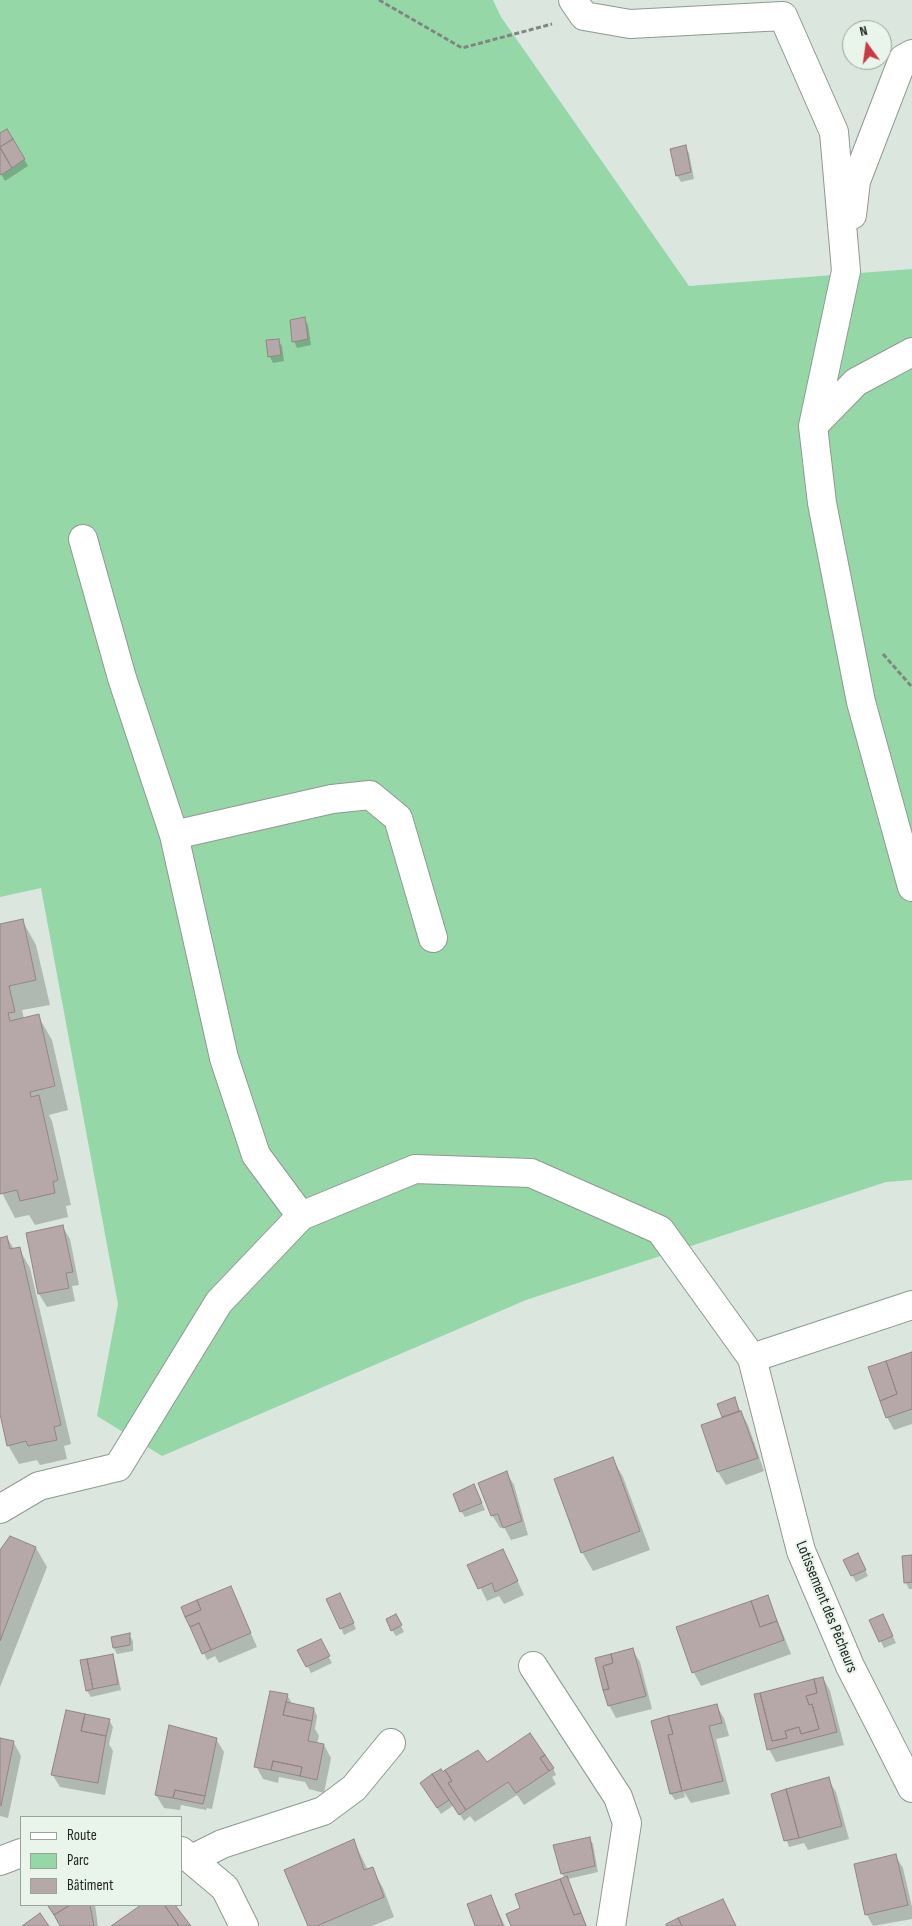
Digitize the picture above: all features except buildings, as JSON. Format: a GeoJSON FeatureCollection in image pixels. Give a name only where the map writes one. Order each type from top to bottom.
{"type":"FeatureCollection","features":[{"type":"Feature","properties":{"kind":"street"},"geometry":{"type":"LineString","coordinates":[[578,8],[630,24],[783,16],[834,132],[846,271]]}},
{"type":"Feature","properties":{"kind":"street"},"geometry":{"type":"LineString","coordinates":[[912,54],[903,59],[856,181],[846,271],[813,426],[822,503],[861,702],[912,886]]}},
{"type":"Feature","properties":{"kind":"street"},"geometry":{"type":"LineString","coordinates":[[813,426],[856,382],[912,352]]}},
{"type":"Feature","properties":{"kind":"street"},"geometry":{"type":"LineString","coordinates":[[83,539],[122,678],[174,835],[224,1058],[256,1155],[301,1216]]}},
{"type":"Feature","properties":{"kind":"street"},"geometry":{"type":"LineString","coordinates":[[174,835],[332,799],[370,795],[398,818],[433,938]]}},
{"type":"Feature","properties":{"kind":"street"},"geometry":{"type":"LineString","coordinates":[[0,1509],[39,1486],[118,1467],[219,1302],[301,1216],[416,1169],[531,1173],[660,1230],[752,1358],[912,1305]]}},
{"type":"Feature","properties":{"kind":"street","name":"Lotissement des Pêcheurs"},"geometry":{"type":"LineString","coordinates":[[752,1358],[801,1551],[850,1666],[912,1788]]}},
{"type":"Feature","properties":{"kind":"street"},"geometry":{"type":"LineString","coordinates":[[533,1666],[618,1797],[627,1823],[611,1926]]}},
{"type":"Feature","properties":{"kind":"street"},"geometry":{"type":"LineString","coordinates":[[186,1855],[323,1811],[354,1788],[391,1744]]}},
{"type":"Feature","properties":{"kind":"street"},"geometry":{"type":"LineString","coordinates":[[0,1861],[20,1853]]}},
{"type":"Feature","properties":{"kind":"street"},"geometry":{"type":"LineString","coordinates":[[186,1855],[225,1888],[244,1926]]}},
{"type":"Feature","properties":{"kind":"path"},"geometry":{"type":"LineString","coordinates":[[380,0],[462,48],[578,8]]}},
{"type":"Feature","properties":{"kind":"green space"},"geometry":{"type":"Polygon","coordinates":[[[0,0],[493,0],[501,17],[689,286],[912,269],[912,1180],[886,1182],[526,1300],[162,1456],[97,1416],[118,1304],[41,888],[0,897],[0,0]]]}}]}
